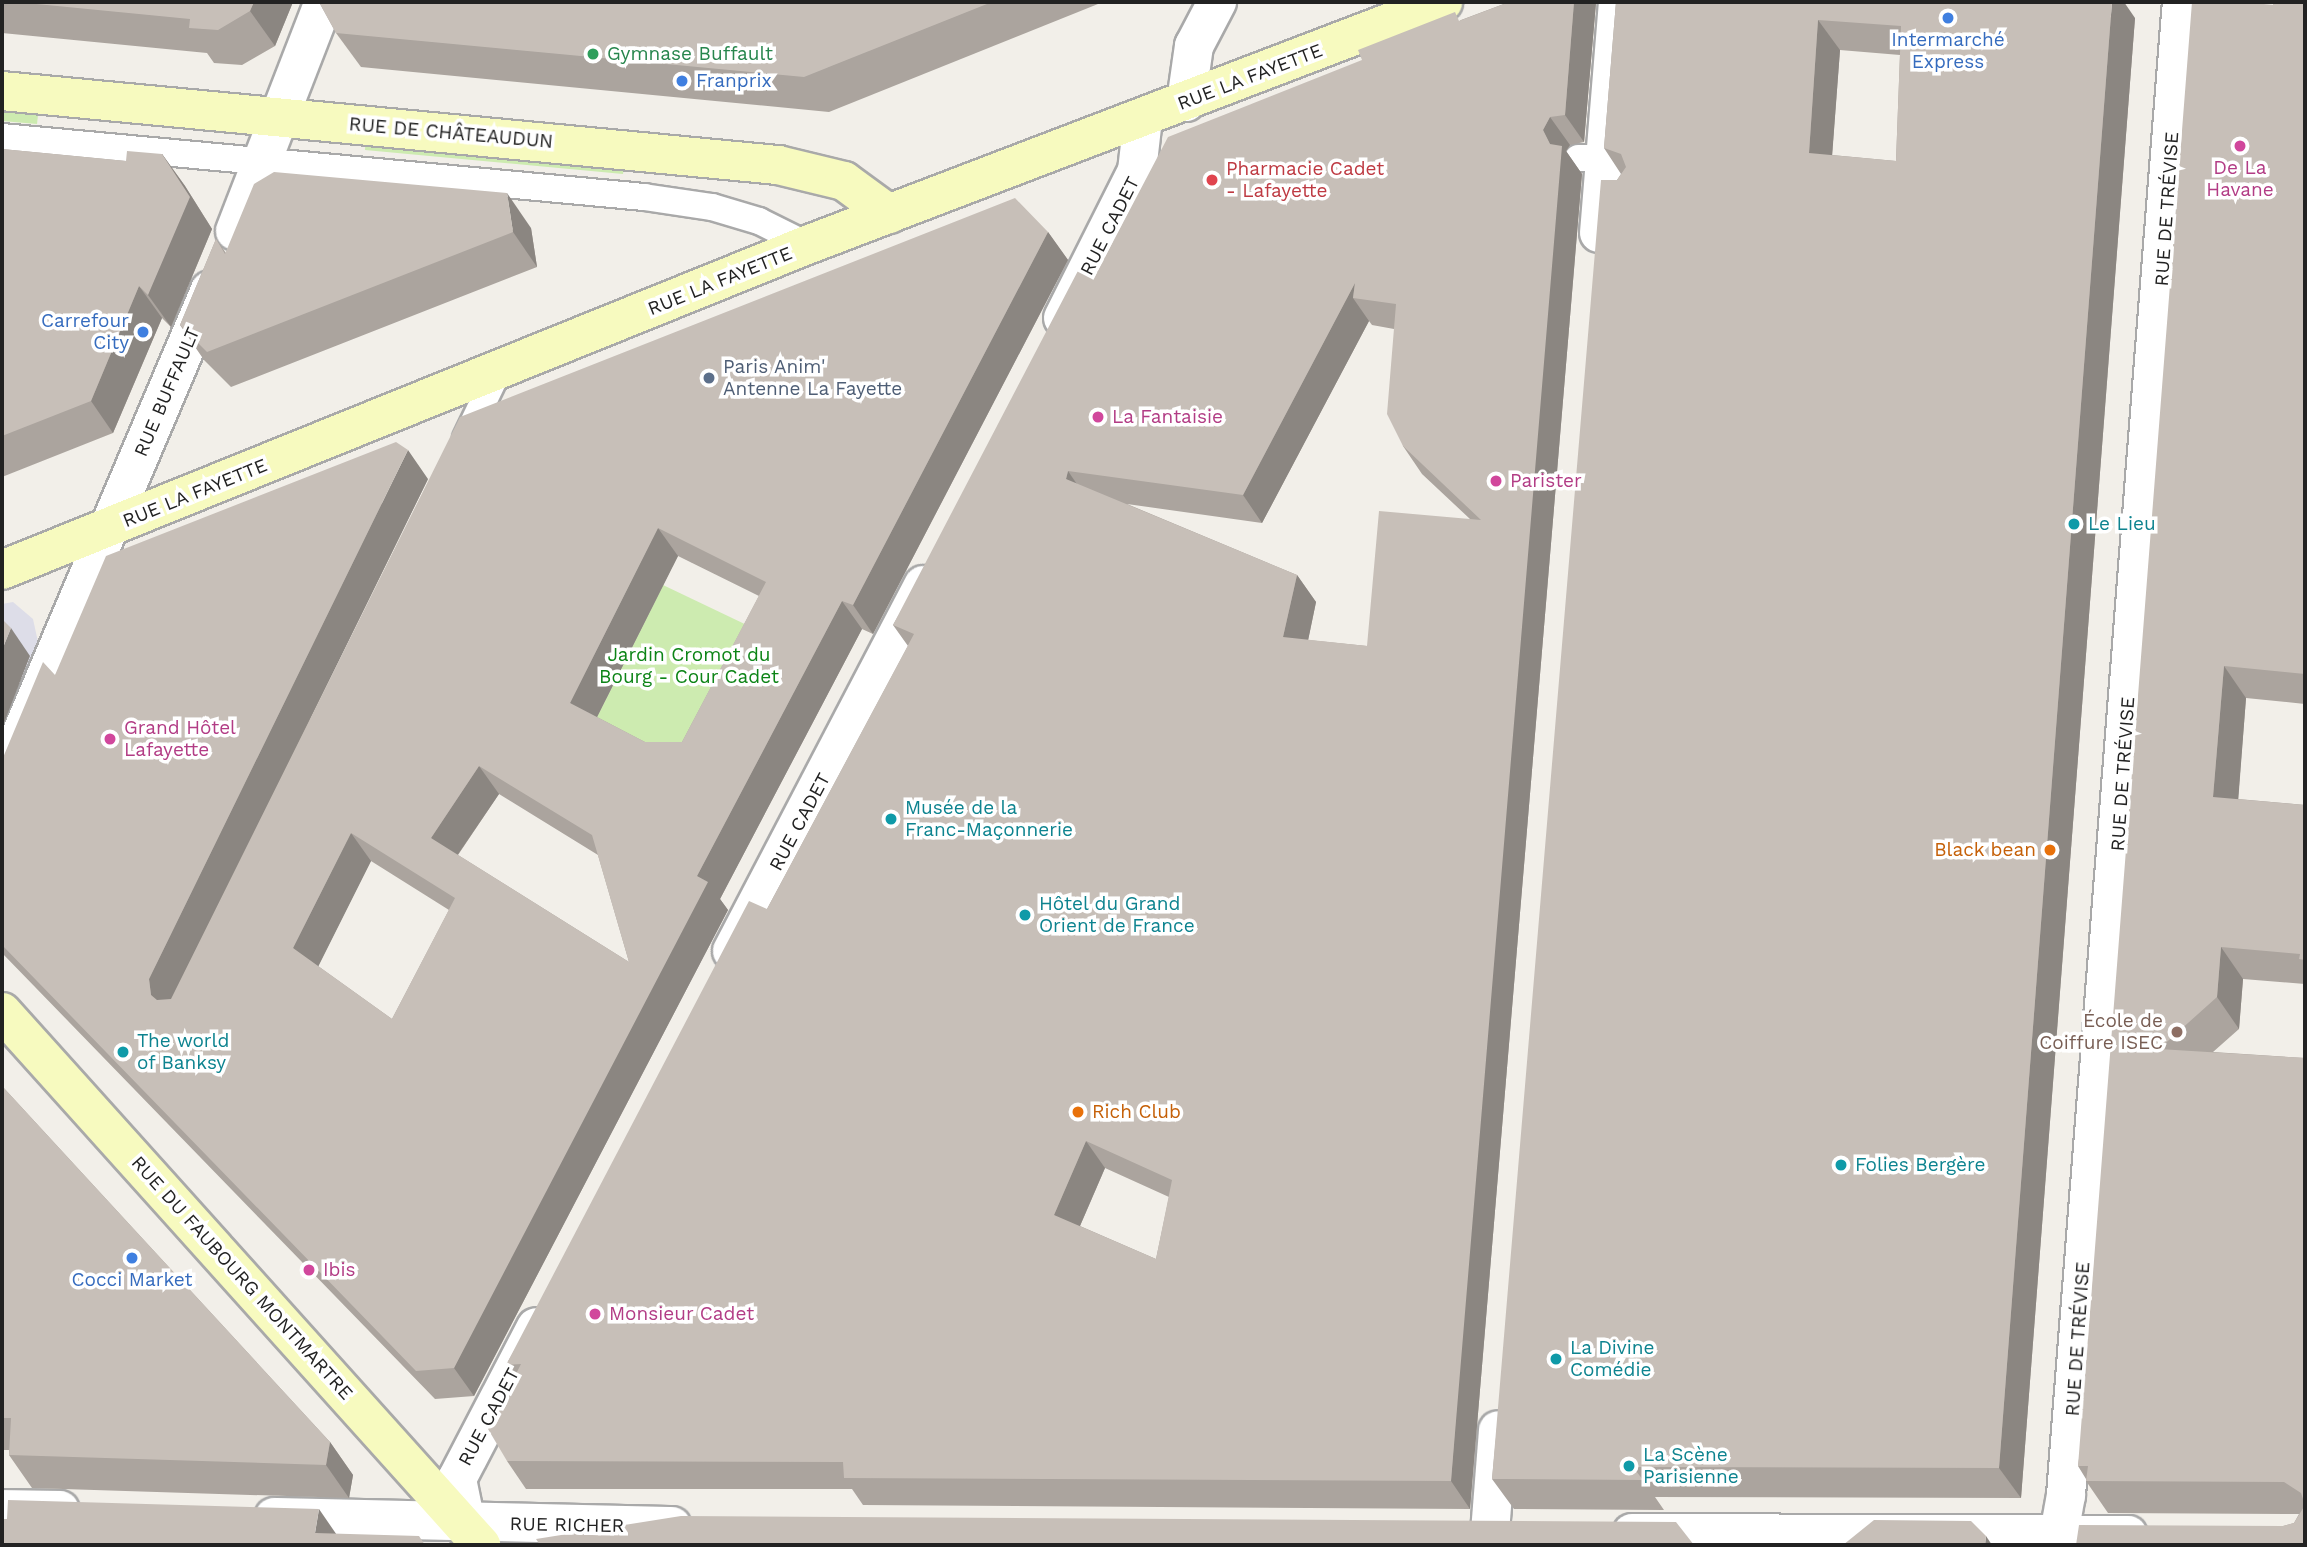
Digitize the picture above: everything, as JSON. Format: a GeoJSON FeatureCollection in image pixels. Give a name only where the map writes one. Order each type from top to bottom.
{"type":"FeatureCollection","features":[{"type":"Feature","properties":{"kind":"main road","name":"RUE LA FAYETTE"},"geometry":{"type":"LineString","coordinates":[[2,570],[807,245],[1443,2]]}},
{"type":"Feature","properties":{"kind":"main road","name":"RUE DE CHÂTEAUDUN"},"geometry":{"type":"LineString","coordinates":[[2,91],[778,165],[844,181],[889,214]]}},
{"type":"Feature","properties":{"kind":"main road","name":"RUE DU FAUBOURG MONTMARTRE"},"geometry":{"type":"LineString","coordinates":[[2,1012],[474,1534]]}},
{"type":"Feature","properties":{"kind":"street","name":"RUE BUFFAULT"},"geometry":{"type":"LineString","coordinates":[[2,779],[264,163],[324,2]]}},
{"type":"Feature","properties":{"kind":"street"},"geometry":{"type":"LineString","coordinates":[[1186,102],[1194,46],[1217,2]]}},
{"type":"Feature","properties":{"kind":"street"},"geometry":{"type":"LineString","coordinates":[[1596,262],[1618,2]]}},
{"type":"Feature","properties":{"kind":"street","name":"RUE DE TRÉVISE"},"geometry":{"type":"LineString","coordinates":[[2058,1540],[2068,1467],[2182,2]]}},
{"type":"Feature","properties":{"kind":"street","name":"RUE CADET"},"geometry":{"type":"LineString","coordinates":[[1044,353],[1138,172],[1143,118]]}},
{"type":"Feature","properties":{"kind":"street","name":"RUE CADET"},"geometry":{"type":"LineString","coordinates":[[715,983],[943,548]]}},
{"type":"Feature","properties":{"kind":"street","name":"RUE CADET"},"geometry":{"type":"LineString","coordinates":[[474,1534],[457,1479],[551,1299]]}},
{"type":"Feature","properties":{"kind":"street"},"geometry":{"type":"LineString","coordinates":[[1501,1396],[1474,1532],[1531,1532]]}},
{"type":"Feature","properties":{"kind":"street"},"geometry":{"type":"LineString","coordinates":[[2,1509],[98,1512]]}},
{"type":"Feature","properties":{"kind":"street","name":"RUE RICHER"},"geometry":{"type":"LineString","coordinates":[[235,1516],[474,1534],[703,1527]]}},
{"type":"Feature","properties":{"kind":"street"},"geometry":{"type":"LineString","coordinates":[[1599,1533],[1824,1542],[2058,1540],[2170,1535]]}},
{"type":"Feature","properties":{"kind":"lane"},"geometry":{"type":"LineString","coordinates":[[2,137],[712,207],[759,221],[807,245]]}},
{"type":"Feature","properties":{"kind":"lane"},"geometry":{"type":"LineString","coordinates":[[452,466],[498,370]]}},
{"type":"Feature","properties":{"kind":"green space"},"geometry":{"type":"Polygon","coordinates":[[[2,102],[39,106],[37,124],[2,121],[2,102]]]}},
{"type":"Feature","properties":{"kind":"green space"},"geometry":{"type":"Polygon","coordinates":[[[366,133],[625,157],[623,174],[365,150],[366,133]]]}},
{"type":"Feature","properties":{"kind":"green space","name":"Jardin Cromot du Bourg - Cour Cadet"},"geometry":{"type":"Polygon","coordinates":[[[663,585],[772,637],[699,774],[590,731],[663,585]]]}},
{"type":"Feature","properties":{"kind":"shaded area"},"geometry":{"type":"Polygon","coordinates":[[[13,602],[33,619],[38,642],[2,730],[2,604],[13,602]]]}},
{"type":"Feature","properties":{"kind":"building"},"geometry":{"type":"Polygon","coordinates":[[[16,2],[254,2],[250,11],[218,30],[189,28],[190,19],[16,2]]]}},
{"type":"Feature","properties":{"kind":"building"},"geometry":{"type":"Polygon","coordinates":[[[319,2],[992,2],[804,77],[336,33],[319,2]]]}},
{"type":"Feature","properties":{"kind":"building"},"geometry":{"type":"Polygon","coordinates":[[[1509,2],[1574,2],[1565,115],[1550,117],[1543,130],[1550,144],[1562,146],[1451,1481],[844,1478],[843,1462],[507,1461],[488,1429],[521,1364],[506,1365],[749,901],[767,909],[914,634],[893,625],[1081,265],[1094,278],[1168,137],[1362,60],[1358,50],[1455,12],[1459,21],[1509,2]],[[1355,283],[1243,495],[1068,471],[1066,479],[1297,575],[1283,637],[1367,646],[1379,511],[1481,520],[1403,446],[1387,414],[1396,304],[1353,298],[1355,283]],[[1086,1141],[1054,1215],[1156,1259],[1172,1180],[1086,1141]]]}},
{"type":"Feature","properties":{"kind":"building"},"geometry":{"type":"Polygon","coordinates":[[[1616,2],[2112,2],[1999,1468],[1633,1467],[1643,1480],[1492,1479],[1601,180],[1617,180],[1626,167],[1621,154],[1604,148],[1616,2]],[[1818,20],[1809,153],[1896,161],[1901,26],[1818,20]]]}},
{"type":"Feature","properties":{"kind":"building"},"geometry":{"type":"Polygon","coordinates":[[[2192,2],[2273,5],[2273,2],[2305,2],[2305,674],[2224,666],[2213,797],[2305,805],[2305,960],[2299,959],[2300,954],[2221,947],[2217,997],[2159,1049],[2305,1058],[2305,1505],[2301,1493],[2284,1482],[2086,1481],[2088,1466],[2078,1466],[2192,2]]]}},
{"type":"Feature","properties":{"kind":"building"},"geometry":{"type":"Polygon","coordinates":[[[2,149],[126,161],[127,151],[162,154],[190,197],[148,295],[139,286],[91,401],[2,436],[2,149]]]}},
{"type":"Feature","properties":{"kind":"building"},"geometry":{"type":"Polygon","coordinates":[[[274,172],[507,193],[513,232],[207,352],[180,325],[216,239],[225,254],[254,184],[274,172]]]}},
{"type":"Feature","properties":{"kind":"building"},"geometry":{"type":"Polygon","coordinates":[[[1015,198],[1048,232],[853,605],[842,601],[697,876],[708,882],[454,1368],[416,1371],[2,945],[2,760],[43,662],[55,675],[106,556],[396,442],[408,450],[149,979],[151,995],[157,1000],[171,999],[460,417],[1015,198]],[[658,528],[570,703],[645,742],[682,742],[766,582],[658,528]],[[479,766],[431,838],[629,962],[592,835],[479,766]],[[351,833],[293,948],[392,1019],[455,898],[351,833]]]}},
{"type":"Feature","properties":{"kind":"building"},"geometry":{"type":"Polygon","coordinates":[[[2,619],[11,628],[2,650],[2,619]]]}},
{"type":"Feature","properties":{"kind":"building"},"geometry":{"type":"Polygon","coordinates":[[[2,1086],[330,1442],[326,1465],[9,1455],[11,1418],[2,1418],[2,1086]]]}},
{"type":"Feature","properties":{"kind":"building"},"geometry":{"type":"Polygon","coordinates":[[[8,1500],[319,1509],[315,1533],[419,1536],[425,1545],[2,1545],[2,1519],[7,1519],[8,1500]]]}},
{"type":"Feature","properties":{"kind":"building"},"geometry":{"type":"Polygon","coordinates":[[[2305,1505],[2305,1545],[2076,1545],[2079,1525],[2283,1526],[2294,1523],[2305,1505]]]}},
{"type":"Feature","properties":{"kind":"building"},"geometry":{"type":"Polygon","coordinates":[[[681,1516],[1676,1522],[1694,1545],[540,1545],[536,1539],[681,1516]]]}},
{"type":"Feature","properties":{"kind":"building"},"geometry":{"type":"Polygon","coordinates":[[[1874,1520],[1971,1521],[1986,1536],[1985,1545],[1843,1545],[1874,1520]]]}},
{"type":"Feature","properties":{"kind":"place","name":"Intermarché Express"},"geometry":{"type":"Point","coordinates":[1948,18]}},
{"type":"Feature","properties":{"kind":"place","name":"Gymnase Buffault"},"geometry":{"type":"Point","coordinates":[593,54]}},
{"type":"Feature","properties":{"kind":"place","name":"Franprix"},"geometry":{"type":"Point","coordinates":[682,81]}},
{"type":"Feature","properties":{"kind":"place","name":"De La Havane"},"geometry":{"type":"Point","coordinates":[2240,146]}},
{"type":"Feature","properties":{"kind":"place","name":"Pharmacie Cadet - Lafayette"},"geometry":{"type":"Point","coordinates":[1212,180]}},
{"type":"Feature","properties":{"kind":"place","name":"Carrefour City"},"geometry":{"type":"Point","coordinates":[143,332]}},
{"type":"Feature","properties":{"kind":"place","name":"Paris Anim' Antenne La Fayette"},"geometry":{"type":"Point","coordinates":[709,378]}},
{"type":"Feature","properties":{"kind":"place","name":"La Fantaisie"},"geometry":{"type":"Point","coordinates":[1098,417]}},
{"type":"Feature","properties":{"kind":"place","name":"Parister"},"geometry":{"type":"Point","coordinates":[1496,481]}},
{"type":"Feature","properties":{"kind":"place","name":"Le Lieu"},"geometry":{"type":"Point","coordinates":[2074,524]}},
{"type":"Feature","properties":{"kind":"place","name":"Grand Hôtel Lafayette"},"geometry":{"type":"Point","coordinates":[110,739]}},
{"type":"Feature","properties":{"kind":"place","name":"Musée de la Franc-Maçonnerie"},"geometry":{"type":"Point","coordinates":[891,819]}},
{"type":"Feature","properties":{"kind":"place","name":"Black bean"},"geometry":{"type":"Point","coordinates":[2050,850]}},
{"type":"Feature","properties":{"kind":"place","name":"Hôtel du Grand Orient de France"},"geometry":{"type":"Point","coordinates":[1025,915]}},
{"type":"Feature","properties":{"kind":"place","name":"École de Coiffure ISEC"},"geometry":{"type":"Point","coordinates":[2177,1032]}},
{"type":"Feature","properties":{"kind":"place","name":"The world of Banksy"},"geometry":{"type":"Point","coordinates":[123,1052]}},
{"type":"Feature","properties":{"kind":"place","name":"Rich Club"},"geometry":{"type":"Point","coordinates":[1078,1112]}},
{"type":"Feature","properties":{"kind":"place","name":"Folies Bergère"},"geometry":{"type":"Point","coordinates":[1841,1165]}},
{"type":"Feature","properties":{"kind":"place","name":"Cocci Market"},"geometry":{"type":"Point","coordinates":[132,1258]}},
{"type":"Feature","properties":{"kind":"place","name":"Ibis"},"geometry":{"type":"Point","coordinates":[309,1270]}},
{"type":"Feature","properties":{"kind":"place","name":"Monsieur Cadet"},"geometry":{"type":"Point","coordinates":[595,1314]}},
{"type":"Feature","properties":{"kind":"place","name":"La Divine Comédie"},"geometry":{"type":"Point","coordinates":[1556,1359]}},
{"type":"Feature","properties":{"kind":"place","name":"La Scène Parisienne"},"geometry":{"type":"Point","coordinates":[1629,1466]}}]}
